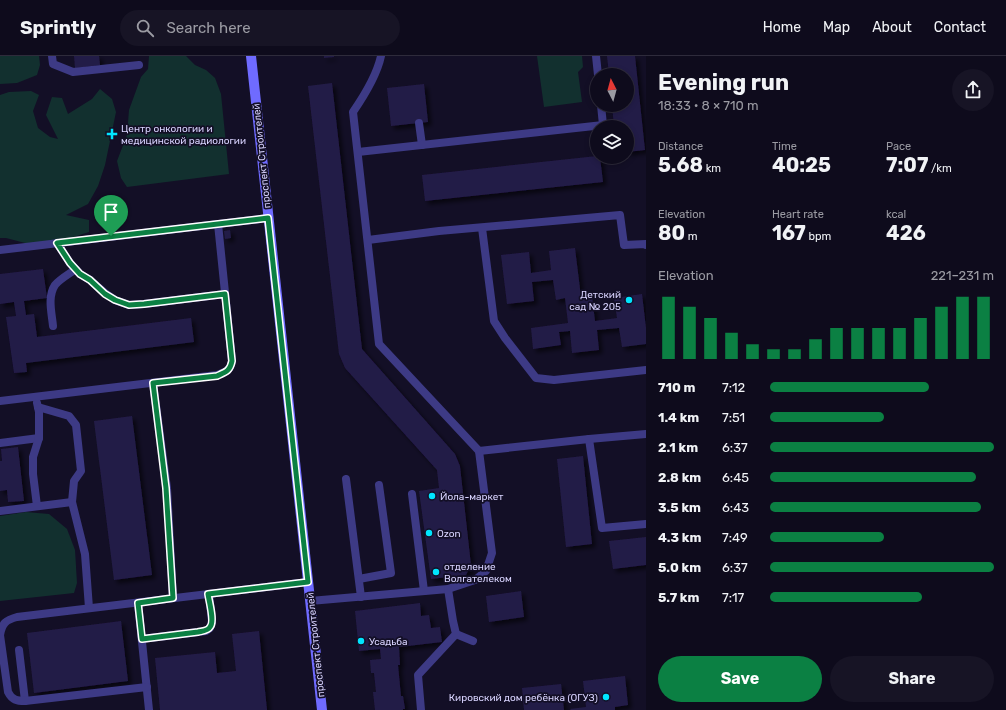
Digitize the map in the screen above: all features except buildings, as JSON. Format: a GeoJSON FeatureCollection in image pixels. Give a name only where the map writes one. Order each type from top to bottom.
{"type":"FeatureCollection","features":[{"type":"Feature","properties":{"kind":"main road","name":"проспект Строителей"},"geometry":{"type":"LineString","coordinates":[[250,56],[322,710]]}},
{"type":"Feature","properties":{"kind":"lane"},"geometry":{"type":"LineString","coordinates":[[52,56],[53,64],[73,72],[139,65]]}},
{"type":"Feature","properties":{"kind":"lane"},"geometry":{"type":"LineString","coordinates":[[310,601],[448,589],[475,580],[486,571],[492,553],[478,451],[379,344],[353,112],[379,65],[381,56]]}},
{"type":"Feature","properties":{"kind":"lane"},"geometry":{"type":"LineString","coordinates":[[596,56],[597,68]]}},
{"type":"Feature","properties":{"kind":"lane"},"geometry":{"type":"LineString","coordinates":[[358,152],[396,152],[422,145],[603,125],[602,112]]}},
{"type":"Feature","properties":{"kind":"lane"},"geometry":{"type":"LineString","coordinates":[[419,123],[422,145]]}},
{"type":"Feature","properties":{"kind":"lane"},"geometry":{"type":"LineString","coordinates":[[368,240],[439,231],[620,215],[624,245],[646,245]]}},
{"type":"Feature","properties":{"kind":"lane"},"geometry":{"type":"LineString","coordinates":[[0,250],[268,218]]}},
{"type":"Feature","properties":{"kind":"lane"},"geometry":{"type":"LineString","coordinates":[[0,401],[217,376],[230,368],[232,361],[218,224]]}},
{"type":"Feature","properties":{"kind":"lane"},"geometry":{"type":"LineString","coordinates":[[482,228],[494,321],[505,338],[536,378],[554,380],[646,370]]}},
{"type":"Feature","properties":{"kind":"lane"},"geometry":{"type":"LineString","coordinates":[[57,243],[70,263],[80,274],[90,280],[105,294],[115,300],[129,305],[225,294]]}},
{"type":"Feature","properties":{"kind":"lane"},"geometry":{"type":"LineString","coordinates":[[53,326],[51,304],[55,285],[76,269]]}},
{"type":"Feature","properties":{"kind":"lane"},"geometry":{"type":"LineString","coordinates":[[153,383],[166,488],[173,598]]}},
{"type":"Feature","properties":{"kind":"lane"},"geometry":{"type":"LineString","coordinates":[[37,397],[39,438],[33,457],[33,474],[37,506]]}},
{"type":"Feature","properties":{"kind":"lane"},"geometry":{"type":"LineString","coordinates":[[38,406],[69,416],[76,425],[81,471],[74,481],[72,502],[85,554],[89,608]]}},
{"type":"Feature","properties":{"kind":"lane"},"geometry":{"type":"LineString","coordinates":[[478,451],[590,438],[646,434]]}},
{"type":"Feature","properties":{"kind":"lane"},"geometry":{"type":"LineString","coordinates":[[0,443],[39,438]]}},
{"type":"Feature","properties":{"kind":"lane"},"geometry":{"type":"LineString","coordinates":[[590,438],[602,528],[646,524]]}},
{"type":"Feature","properties":{"kind":"lane"},"geometry":{"type":"LineString","coordinates":[[346,479],[361,597]]}},
{"type":"Feature","properties":{"kind":"lane"},"geometry":{"type":"LineString","coordinates":[[359,579],[391,573],[379,486]]}},
{"type":"Feature","properties":{"kind":"lane"},"geometry":{"type":"LineString","coordinates":[[412,494],[424,591]]}},
{"type":"Feature","properties":{"kind":"lane"},"geometry":{"type":"LineString","coordinates":[[0,511],[72,502]]}},
{"type":"Feature","properties":{"kind":"lane"},"geometry":{"type":"LineString","coordinates":[[147,688],[25,701],[14,700],[10,697],[8,692],[0,635],[1,628],[5,622],[17,616],[308,582]]}},
{"type":"Feature","properties":{"kind":"lane"},"geometry":{"type":"LineString","coordinates":[[448,589],[456,634]]}},
{"type":"Feature","properties":{"kind":"lane"},"geometry":{"type":"LineString","coordinates":[[142,639],[206,631],[210,628],[212,622],[208,594]]}},
{"type":"Feature","properties":{"kind":"lane"},"geometry":{"type":"LineString","coordinates":[[138,603],[149,710]]}},
{"type":"Feature","properties":{"kind":"lane"},"geometry":{"type":"LineString","coordinates":[[456,634],[473,641]]}},
{"type":"Feature","properties":{"kind":"lane"},"geometry":{"type":"LineString","coordinates":[[421,710],[418,675],[456,634]]}},
{"type":"Feature","properties":{"kind":"lane"},"geometry":{"type":"LineString","coordinates":[[19,650],[25,701]]}},
{"type":"Feature","properties":{"kind":"green space"},"geometry":{"type":"Polygon","coordinates":[[[0,56],[39,56],[40,65],[37,75],[17,83],[0,84],[0,56]]]}},
{"type":"Feature","properties":{"kind":"green space"},"geometry":{"type":"Polygon","coordinates":[[[149,56],[186,56],[195,65],[206,70],[215,78],[221,94],[229,174],[127,187],[121,178],[117,161],[127,135],[129,110],[141,77],[148,69],[149,56]]]}},
{"type":"Feature","properties":{"kind":"green space"},"geometry":{"type":"Polygon","coordinates":[[[537,56],[582,56],[583,67],[578,72],[582,102],[544,107],[537,56]]]}},
{"type":"Feature","properties":{"kind":"green space"},"geometry":{"type":"Polygon","coordinates":[[[100,89],[112,99],[116,112],[105,165],[98,186],[88,204],[66,215],[89,220],[89,232],[64,240],[29,244],[6,238],[0,238],[0,95],[9,92],[31,91],[39,95],[33,111],[38,128],[50,137],[58,139],[46,115],[52,97],[62,98],[68,114],[92,99],[100,89]]]}},
{"type":"Feature","properties":{"kind":"green space"},"geometry":{"type":"Polygon","coordinates":[[[26,512],[49,514],[67,529],[75,550],[77,583],[74,593],[0,601],[0,516],[26,512]]]}},
{"type":"Feature","properties":{"kind":"place","name":"Центр онкологии и медицинской радиологии"},"geometry":{"type":"Point","coordinates":[112,134]}},
{"type":"Feature","properties":{"kind":"place","name":"Детский сад № 205"},"geometry":{"type":"Point","coordinates":[629,300]}},
{"type":"Feature","properties":{"kind":"place","name":"Йола-маркет"},"geometry":{"type":"Point","coordinates":[432,496]}},
{"type":"Feature","properties":{"kind":"place","name":"Ozon"},"geometry":{"type":"Point","coordinates":[429,533]}},
{"type":"Feature","properties":{"kind":"place","name":"отделение Волгателеком"},"geometry":{"type":"Point","coordinates":[436,572]}},
{"type":"Feature","properties":{"kind":"place","name":"Усадьба"},"geometry":{"type":"Point","coordinates":[361,641]}},
{"type":"Feature","properties":{"kind":"place","name":"Кировский дом ребёнка (ОГУЗ)"},"geometry":{"type":"Point","coordinates":[606,697]}},
{"type":"Feature","properties":{"kind":"route"},"geometry":{"type":"LineString","coordinates":[[268,218],[308,582],[208,594],[212,622],[210,628],[206,631],[142,639],[138,603],[173,598],[166,488],[153,383],[217,376],[230,368],[232,361],[225,294],[129,305],[115,300],[80,274],[70,263],[57,243],[111,236],[268,218]]}}]}
